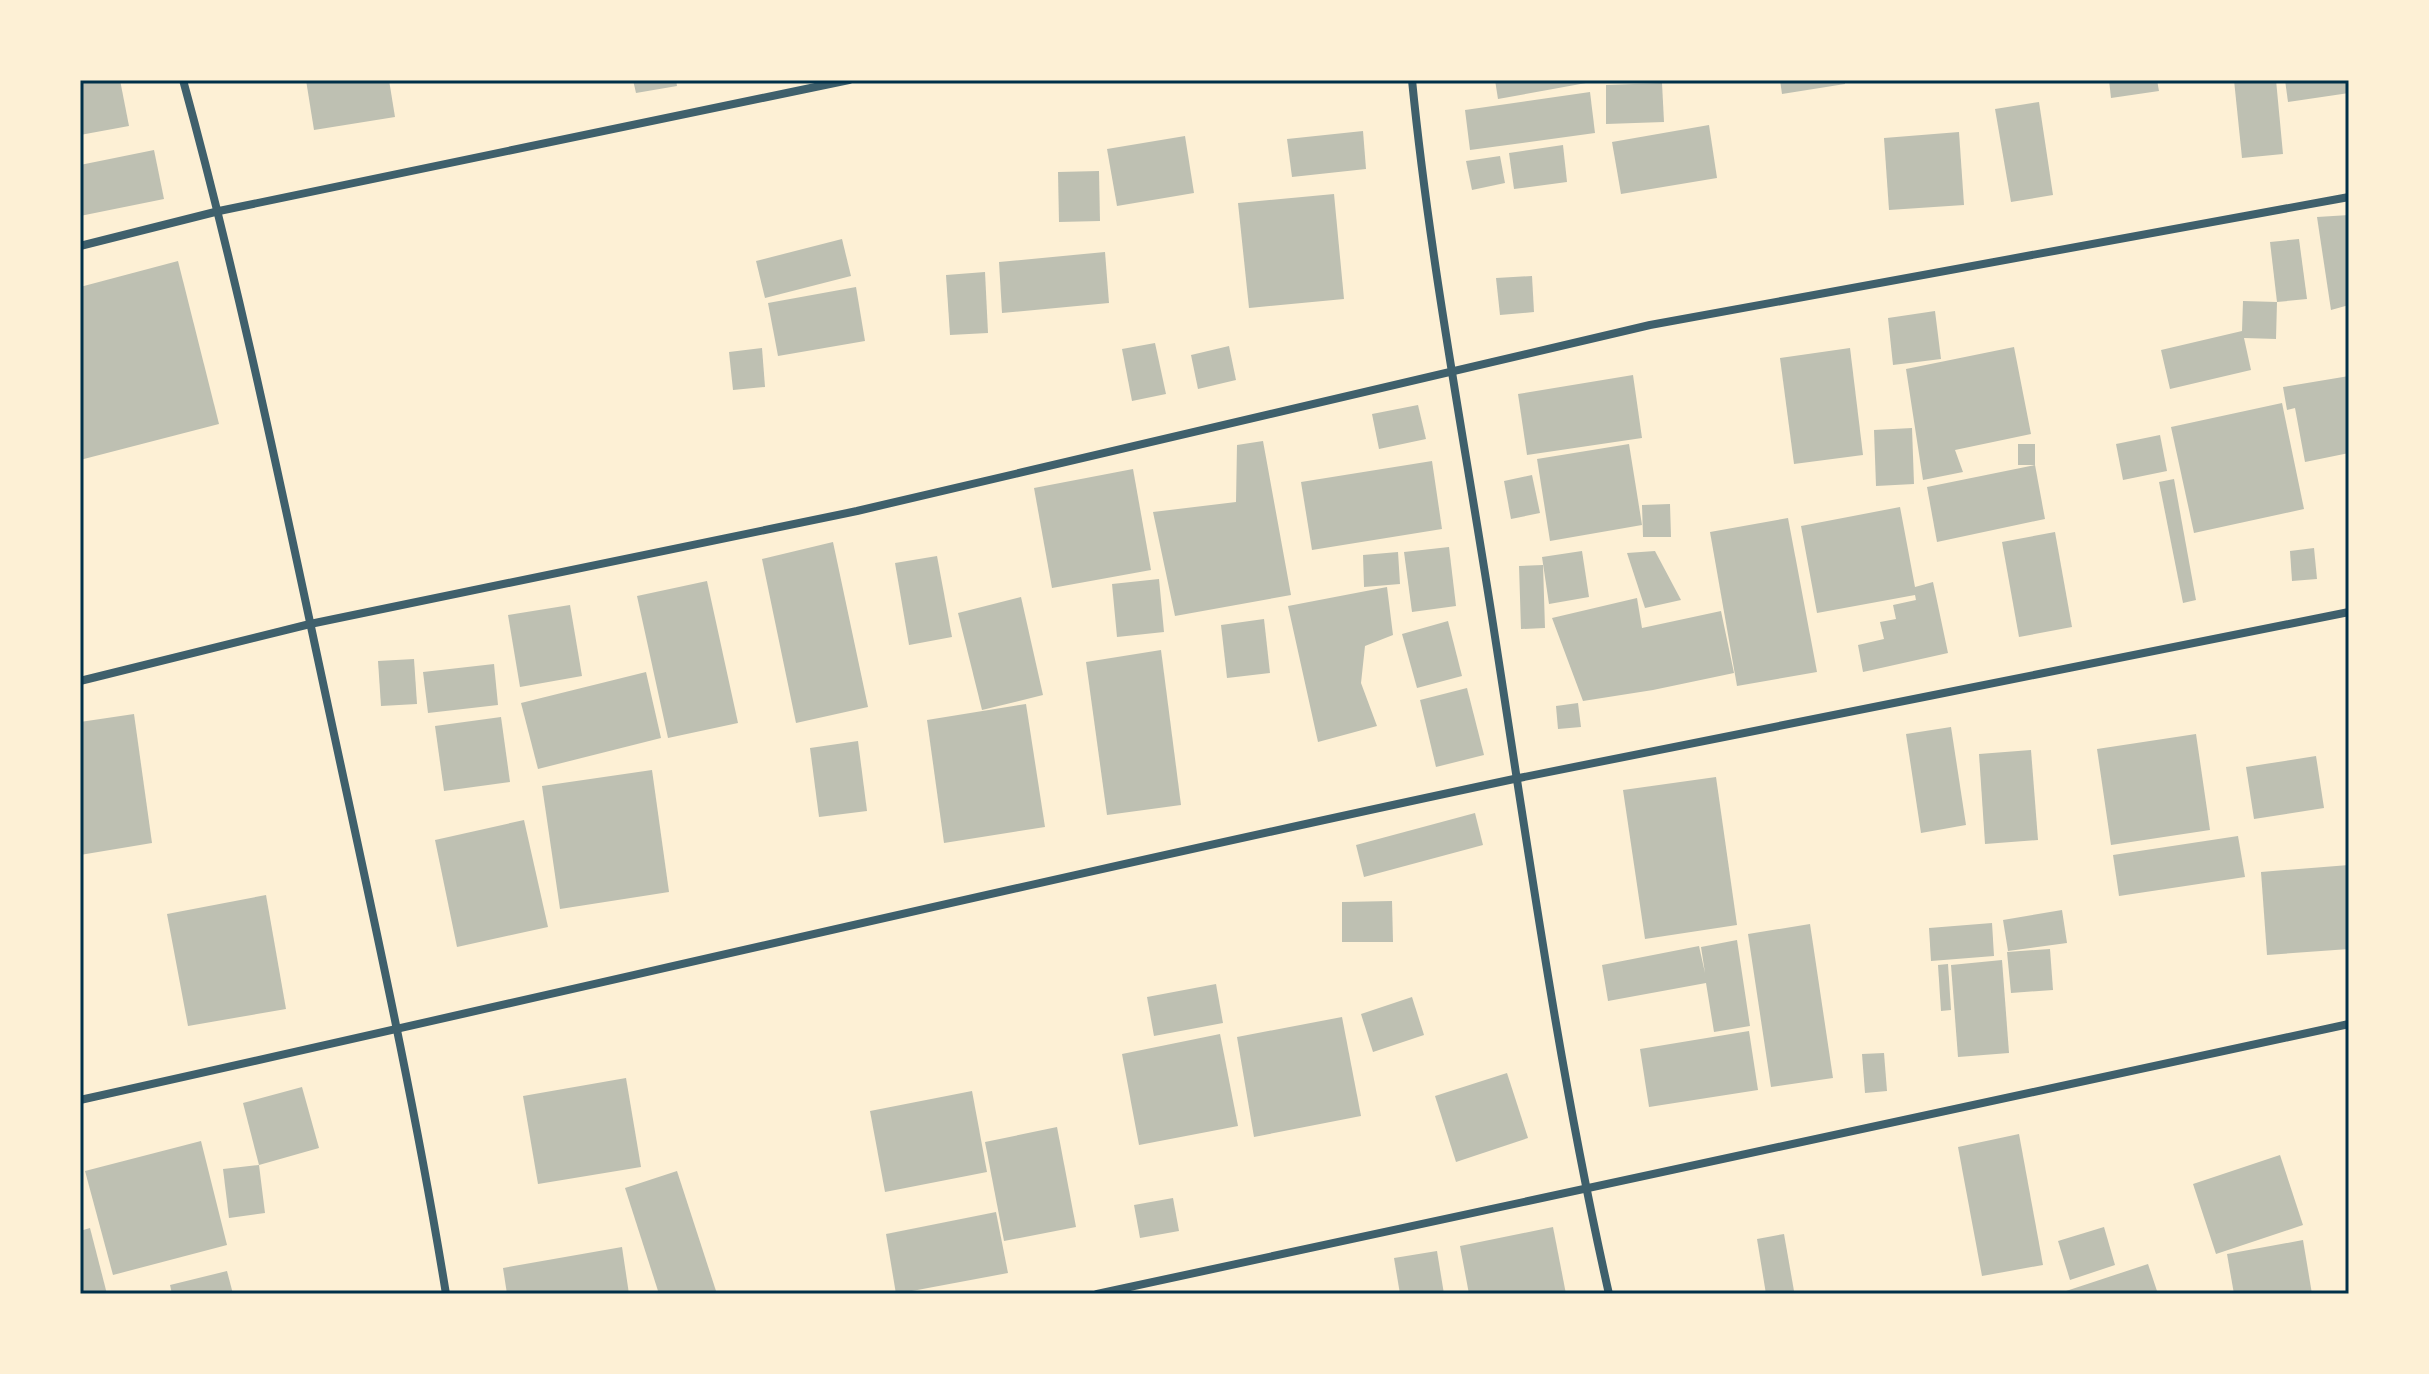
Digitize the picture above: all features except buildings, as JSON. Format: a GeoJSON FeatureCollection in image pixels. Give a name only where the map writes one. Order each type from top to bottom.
{"type":"FeatureCollection","features":[{"type":"Feature","properties":{"kind":"street"},"geometry":{"type":"LineString","coordinates":[[183,80],[219,211],[310,624],[397,1030],[446,1294]]}},
{"type":"Feature","properties":{"kind":"street"},"geometry":{"type":"LineString","coordinates":[[80,246],[219,211],[849,80]]}},
{"type":"Feature","properties":{"kind":"street"},"geometry":{"type":"LineString","coordinates":[[1412,80],[1423,188],[1518,779],[1586,1190],[1609,1294]]}},
{"type":"Feature","properties":{"kind":"street"},"geometry":{"type":"LineString","coordinates":[[80,681],[310,624],[857,511],[1650,325],[2349,197]]}},
{"type":"Feature","properties":{"kind":"street"},"geometry":{"type":"LineString","coordinates":[[80,1100],[991,893],[1518,779],[2349,612]]}},
{"type":"Feature","properties":{"kind":"street"},"geometry":{"type":"LineString","coordinates":[[1097,1294],[2349,1024]]}}]}
